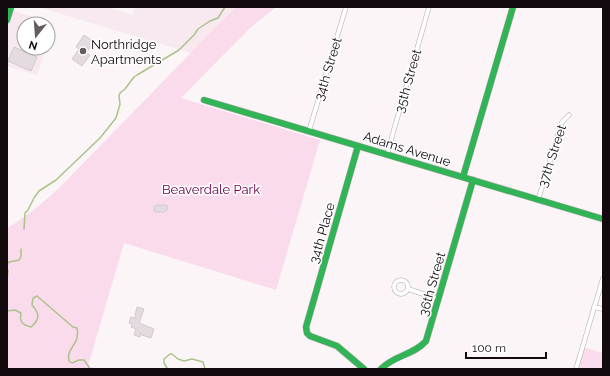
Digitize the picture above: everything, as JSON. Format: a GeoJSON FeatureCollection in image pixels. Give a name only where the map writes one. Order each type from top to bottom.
{"type":"FeatureCollection","features":[{"type":"Feature","properties":{"kind":"street"},"geometry":{"type":"LineString","coordinates":[[7,20],[11,7]]}},
{"type":"Feature","properties":{"kind":"street","name":"34th Street"},"geometry":{"type":"LineString","coordinates":[[309,131],[346,7]]}},
{"type":"Feature","properties":{"kind":"street","name":"35th Street"},"geometry":{"type":"LineString","coordinates":[[387,154],[429,7]]}},
{"type":"Feature","properties":{"kind":"street"},"geometry":{"type":"LineString","coordinates":[[463,177],[513,7]]}},
{"type":"Feature","properties":{"kind":"street","name":"Adams Avenue"},"geometry":{"type":"LineString","coordinates":[[204,100],[603,219]]}},
{"type":"Feature","properties":{"kind":"street","name":"37th Street"},"geometry":{"type":"LineString","coordinates":[[538,200],[562,122],[569,114]]}},
{"type":"Feature","properties":{"kind":"street","name":"34th Place"},"geometry":{"type":"LineString","coordinates":[[358,146],[306,330],[310,336],[337,346],[364,369]]}},
{"type":"Feature","properties":{"kind":"street","name":"36th Street"},"geometry":{"type":"LineString","coordinates":[[381,369],[391,360],[418,350],[426,341],[473,180]]}},
{"type":"Feature","properties":{"kind":"street"},"geometry":{"type":"LineString","coordinates":[[576,369],[603,278]]}},
{"type":"Feature","properties":{"kind":"street"},"geometry":{"type":"LineString","coordinates":[[408,289],[439,299]]}},
{"type":"Feature","properties":{"kind":"street"},"geometry":{"type":"LineString","coordinates":[[594,307],[603,309]]}},
{"type":"Feature","properties":{"kind":"shaded area"},"geometry":{"type":"Polygon","coordinates":[[[11,7],[15,7],[14,11],[31,16],[16,16],[16,56],[43,56],[37,75],[7,66],[7,20],[11,7]]]}},
{"type":"Feature","properties":{"kind":"shaded area"},"geometry":{"type":"Polygon","coordinates":[[[38,7],[106,7],[133,15],[135,7],[237,7],[191,53],[38,7]]]}},
{"type":"Feature","properties":{"kind":"green space","name":"Beaverdale Park"},"geometry":{"type":"Polygon","coordinates":[[[237,7],[276,7],[250,28],[181,98],[320,140],[276,290],[124,243],[88,366],[98,369],[7,369],[7,228],[35,209],[60,187],[237,7]]]}},
{"type":"Feature","properties":{"kind":"green space"},"geometry":{"type":"Polygon","coordinates":[[[583,347],[603,353],[603,369],[576,369],[583,347]]]}},
{"type":"Feature","properties":{"kind":"building","name":"Northridge Apartments"},"geometry":{"type":"Polygon","coordinates":[[[84,35],[94,42],[86,53],[90,55],[82,66],[72,59],[79,49],[76,47],[84,35]]]}},
{"type":"Feature","properties":{"kind":"building"},"geometry":{"type":"Polygon","coordinates":[[[14,47],[16,48],[16,56],[37,57],[31,71],[8,61],[14,47]]]}},
{"type":"Feature","properties":{"kind":"building"},"geometry":{"type":"Polygon","coordinates":[[[157,205],[168,206],[167,210],[164,212],[154,211],[154,207],[157,205]]]}},
{"type":"Feature","properties":{"kind":"building"},"geometry":{"type":"Polygon","coordinates":[[[137,307],[144,309],[139,323],[154,329],[151,338],[142,335],[141,333],[140,337],[134,335],[136,329],[131,327],[132,324],[129,323],[131,317],[135,318],[136,316],[137,307]]]}},
{"type":"Feature","properties":{"kind":"waterway"},"geometry":{"type":"LineString","coordinates":[[24,229],[25,213],[39,191],[56,180],[100,138],[116,118],[120,104],[120,93],[134,77],[179,50],[198,29],[210,21],[218,18],[225,7]]}},
{"type":"Feature","properties":{"kind":"waterway"},"geometry":{"type":"LineString","coordinates":[[7,264],[9,262],[19,260],[21,256],[21,249]]}},
{"type":"Feature","properties":{"kind":"waterway"},"geometry":{"type":"LineString","coordinates":[[7,269],[7,280]]}},
{"type":"Feature","properties":{"kind":"waterway"},"geometry":{"type":"LineString","coordinates":[[7,311],[15,310],[21,313],[22,323],[31,327],[38,316],[32,305],[33,298],[37,296],[73,327],[77,328],[78,334],[69,353],[69,361],[72,363],[79,360],[84,360],[89,367],[88,369]]}},
{"type":"Feature","properties":{"kind":"waterway"},"geometry":{"type":"LineString","coordinates":[[167,369],[164,359],[170,354],[184,361],[192,359],[203,362],[205,369]]}},
{"type":"Feature","properties":{"kind":"traffic: fast"},"geometry":{"type":"LineString","coordinates":[[7,20],[11,7]]}},
{"type":"Feature","properties":{"kind":"traffic: fast"},"geometry":{"type":"LineString","coordinates":[[463,177],[513,7]]}},
{"type":"Feature","properties":{"kind":"traffic: fast"},"geometry":{"type":"LineString","coordinates":[[204,100],[603,219]]}},
{"type":"Feature","properties":{"kind":"traffic: fast"},"geometry":{"type":"LineString","coordinates":[[358,146],[306,327],[307,333],[310,336],[337,346],[364,369]]}},
{"type":"Feature","properties":{"kind":"traffic: fast"},"geometry":{"type":"LineString","coordinates":[[381,369],[386,364],[416,349],[426,341],[473,180]]}},
{"type":"Feature","properties":{"kind":"place","name":"Northridge Apartments"},"geometry":{"type":"Point","coordinates":[83,51]}}]}
